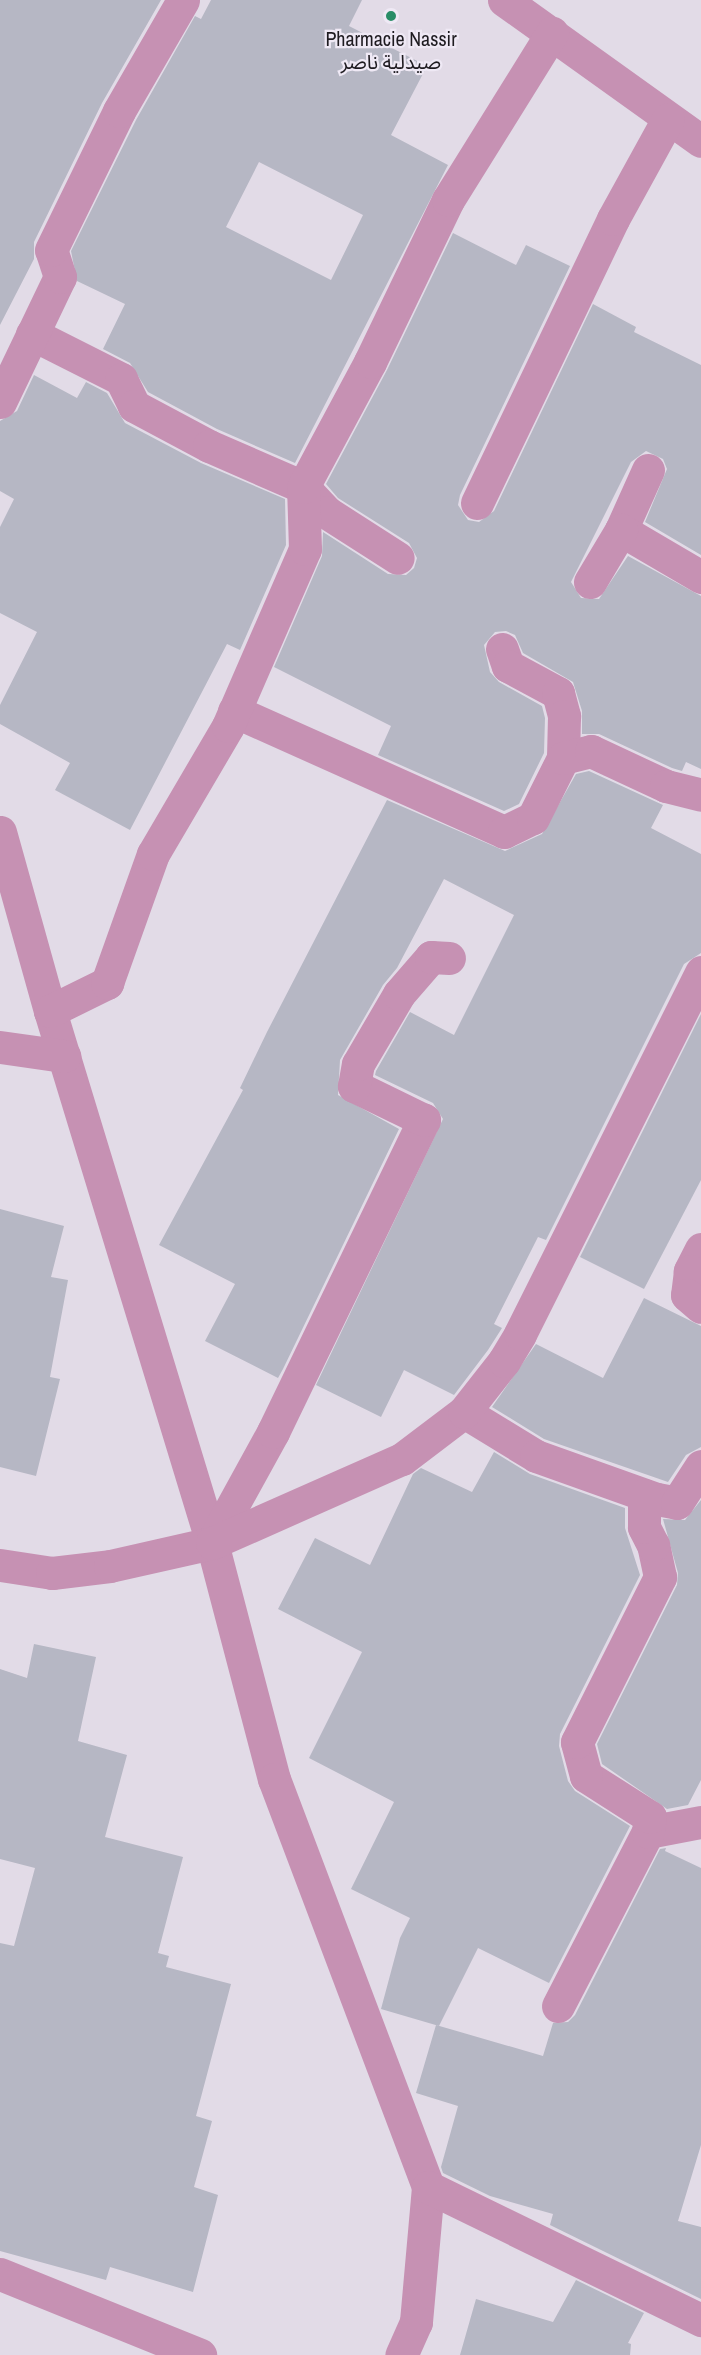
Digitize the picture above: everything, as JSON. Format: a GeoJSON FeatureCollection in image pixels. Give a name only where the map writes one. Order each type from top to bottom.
{"type":"FeatureCollection","features":[{"type":"Feature","properties":{"kind":"street"},"geometry":{"type":"LineString","coordinates":[[0,402],[60,278],[51,250],[119,111],[183,0]]}},
{"type":"Feature","properties":{"kind":"street"},"geometry":{"type":"LineString","coordinates":[[504,0],[701,141]]}},
{"type":"Feature","properties":{"kind":"street"},"geometry":{"type":"LineString","coordinates":[[50,1011],[107,983],[153,854],[234,711],[305,549],[303,488],[370,362],[448,200],[552,33]]}},
{"type":"Feature","properties":{"kind":"street"},"geometry":{"type":"LineString","coordinates":[[477,503],[613,219],[668,119]]}},
{"type":"Feature","properties":{"kind":"street"},"geometry":{"type":"LineString","coordinates":[[32,334],[121,379],[134,406],[209,446],[303,488],[326,512],[398,558]]}},
{"type":"Feature","properties":{"kind":"street"},"geometry":{"type":"LineString","coordinates":[[590,582],[621,530],[648,470]]}},
{"type":"Feature","properties":{"kind":"street"},"geometry":{"type":"LineString","coordinates":[[621,530],[701,577]]}},
{"type":"Feature","properties":{"kind":"street"},"geometry":{"type":"LineString","coordinates":[[234,711],[504,832],[533,818],[562,758],[564,716],[558,693],[508,666],[502,649]]}},
{"type":"Feature","properties":{"kind":"street"},"geometry":{"type":"LineString","coordinates":[[562,758],[591,751],[666,786],[701,795]]}},
{"type":"Feature","properties":{"kind":"street"},"geometry":{"type":"LineString","coordinates":[[0,832],[50,1011],[212,1543],[274,1779],[428,2187],[416,2322],[401,2355]]}},
{"type":"Feature","properties":{"kind":"street"},"geometry":{"type":"LineString","coordinates":[[212,1543],[273,1432],[424,1120],[354,1086],[358,1064],[399,994],[431,957],[449,958]]}},
{"type":"Feature","properties":{"kind":"street"},"geometry":{"type":"LineString","coordinates":[[0,1565],[63,1571],[110,1566],[212,1543],[402,1459],[464,1412],[504,1361],[520,1334],[701,972]]}},
{"type":"Feature","properties":{"kind":"street"},"geometry":{"type":"LineString","coordinates":[[0,1047],[64,1056]]}},
{"type":"Feature","properties":{"kind":"street"},"geometry":{"type":"LineString","coordinates":[[701,1249],[690,1271],[687,1295],[701,1307]]}},
{"type":"Feature","properties":{"kind":"street"},"geometry":{"type":"LineString","coordinates":[[464,1412],[536,1456],[644,1495],[677,1503],[701,1466]]}},
{"type":"Feature","properties":{"kind":"street"},"geometry":{"type":"LineString","coordinates":[[558,2006],[648,1832],[650,1817],[586,1776],[577,1742],[660,1577],[653,1545],[644,1527],[644,1495]]}},
{"type":"Feature","properties":{"kind":"street"},"geometry":{"type":"LineString","coordinates":[[648,1832],[701,1822]]}},
{"type":"Feature","properties":{"kind":"street"},"geometry":{"type":"LineString","coordinates":[[428,2187],[701,2320]]}},
{"type":"Feature","properties":{"kind":"street"},"geometry":{"type":"LineString","coordinates":[[0,2274],[201,2355]]}},
{"type":"Feature","properties":{"kind":"building"},"geometry":{"type":"Polygon","coordinates":[[[0,0],[161,0],[102,103],[34,242],[34,259],[0,325],[0,0]]]}},
{"type":"Feature","properties":{"kind":"building"},"geometry":{"type":"Polygon","coordinates":[[[211,0],[362,0],[349,26],[427,66],[391,135],[448,165],[295,463],[217,429],[148,392],[130,363],[103,349],[125,304],[77,281],[71,251],[136,120],[195,16],[201,19],[211,0]],[[259,162],[226,227],[331,280],[363,215],[259,162]]]}},
{"type":"Feature","properties":{"kind":"building"},"geometry":{"type":"Polygon","coordinates":[[[453,233],[516,265],[526,245],[570,266],[460,495],[458,505],[468,520],[479,522],[494,511],[593,304],[636,327],[634,332],[701,365],[701,555],[645,522],[667,469],[663,459],[646,451],[631,462],[571,582],[581,598],[599,599],[628,556],[701,596],[701,769],[686,762],[682,771],[599,734],[582,734],[582,711],[573,682],[523,653],[515,635],[506,631],[495,632],[484,645],[490,672],[499,682],[542,706],[545,718],[544,753],[519,804],[504,811],[378,755],[391,726],[274,667],[322,556],[323,532],[388,574],[406,575],[414,568],[417,558],[409,543],[338,498],[326,484],[387,370],[453,233]]]}},
{"type":"Feature","properties":{"kind":"building"},"geometry":{"type":"Polygon","coordinates":[[[34,375],[77,398],[86,382],[107,393],[125,423],[201,463],[285,499],[286,545],[240,650],[227,644],[130,830],[55,790],[70,763],[0,724],[0,705],[37,632],[0,613],[0,527],[14,499],[0,491],[0,421],[17,411],[34,375]]]}},
{"type":"Feature","properties":{"kind":"building"},"geometry":{"type":"Polygon","coordinates":[[[589,771],[663,805],[651,828],[701,854],[701,953],[684,964],[546,1240],[538,1237],[494,1324],[502,1328],[488,1350],[454,1395],[404,1370],[381,1417],[316,1385],[443,1119],[433,1103],[375,1075],[376,1071],[410,1012],[454,1035],[514,915],[444,879],[397,968],[383,985],[340,1060],[338,1095],[399,1129],[283,1369],[278,1378],[205,1341],[235,1284],[159,1245],[243,1090],[240,1088],[267,1032],[387,800],[505,851],[542,834],[576,774],[589,771]]]}},
{"type":"Feature","properties":{"kind":"building"},"geometry":{"type":"Polygon","coordinates":[[[701,1014],[701,1180],[644,1289],[580,1257],[701,1014]]]}},
{"type":"Feature","properties":{"kind":"building"},"geometry":{"type":"Polygon","coordinates":[[[0,1209],[64,1226],[51,1277],[68,1280],[50,1377],[60,1379],[36,1476],[0,1467],[0,1209]]]}},
{"type":"Feature","properties":{"kind":"building"},"geometry":{"type":"Polygon","coordinates":[[[644,1298],[701,1326],[701,1447],[686,1455],[668,1482],[544,1439],[492,1407],[536,1344],[603,1378],[644,1298]]]}},
{"type":"Feature","properties":{"kind":"building"},"geometry":{"type":"Polygon","coordinates":[[[494,1452],[530,1474],[625,1508],[625,1528],[640,1575],[560,1734],[559,1746],[568,1781],[575,1791],[630,1826],[549,1983],[478,1948],[439,2026],[381,2009],[400,1938],[410,1918],[351,1889],[394,1802],[309,1758],[362,1652],[278,1609],[315,1538],[370,1565],[413,1474],[421,1468],[472,1492],[494,1452]]]}},
{"type":"Feature","properties":{"kind":"building"},"geometry":{"type":"Polygon","coordinates":[[[701,1500],[701,1780],[688,1805],[667,1809],[602,1764],[597,1744],[677,1585],[678,1573],[663,1519],[685,1520],[701,1500]]]}},
{"type":"Feature","properties":{"kind":"building"},"geometry":{"type":"Polygon","coordinates":[[[34,1644],[96,1657],[78,1741],[127,1755],[105,1837],[183,1857],[158,1953],[169,1956],[166,1967],[231,1984],[196,2116],[212,2121],[194,2187],[218,2195],[193,2292],[110,2267],[106,2280],[0,2251],[0,1943],[14,1946],[35,1868],[0,1859],[0,1669],[27,1678],[34,1644]]]}},
{"type":"Feature","properties":{"kind":"building"},"geometry":{"type":"Polygon","coordinates":[[[666,1848],[665,1851],[701,1868],[701,2145],[678,2221],[701,2227],[701,2299],[550,2225],[553,2214],[490,2196],[443,2173],[441,2167],[458,2106],[416,2093],[436,2025],[543,2056],[553,2023],[568,2022],[575,2015],[660,1849],[666,1848]]]}},
{"type":"Feature","properties":{"kind":"building"},"geometry":{"type":"Polygon","coordinates":[[[576,2280],[644,2313],[628,2343],[631,2344],[630,2355],[460,2355],[476,2299],[553,2322],[576,2280]]]}},
{"type":"Feature","properties":{"kind":"place","name":"Pharmacie Nassir صيدلية ناصر"},"geometry":{"type":"Point","coordinates":[391,16]}}]}
